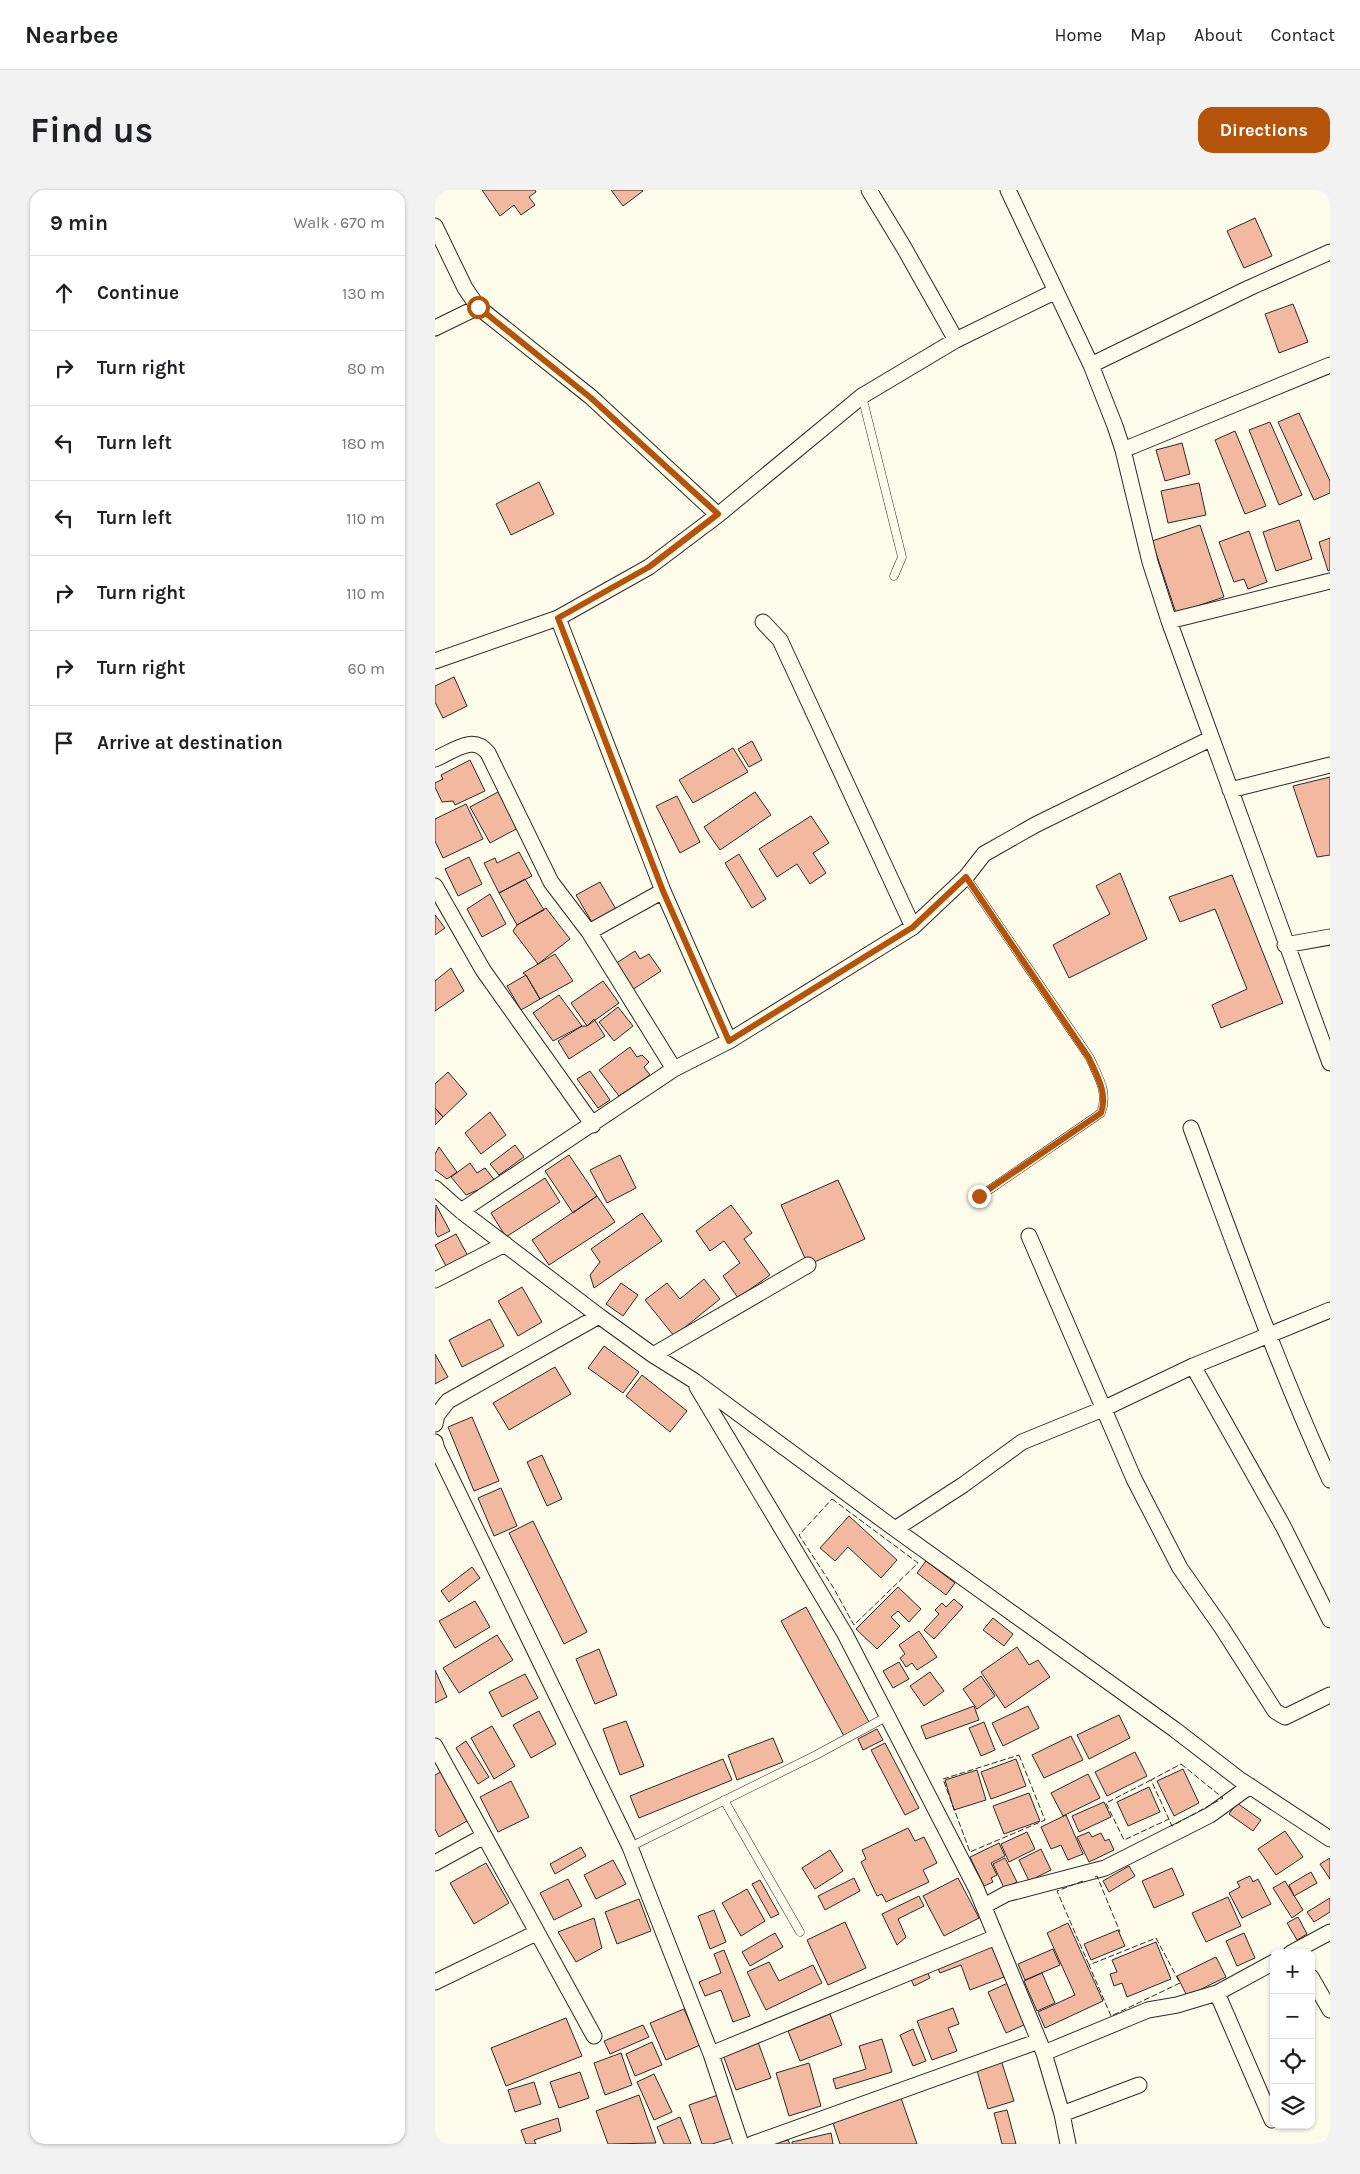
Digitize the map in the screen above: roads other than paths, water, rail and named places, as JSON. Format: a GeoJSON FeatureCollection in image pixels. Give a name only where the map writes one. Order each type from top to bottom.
{"type":"FeatureCollection","features":[{"type":"Feature","properties":{"kind":"street"},"geometry":{"type":"LineString","coordinates":[[869,190],[956,340]]}},
{"type":"Feature","properties":{"kind":"street"},"geometry":{"type":"LineString","coordinates":[[1008,190],[1091,365],[1123,450],[1149,562],[1285,945],[1330,1063]]}},
{"type":"Feature","properties":{"kind":"street"},"geometry":{"type":"LineString","coordinates":[[435,226],[465,288],[478,307],[591,398],[718,514]]}},
{"type":"Feature","properties":{"kind":"street"},"geometry":{"type":"LineString","coordinates":[[1091,365],[1249,288],[1330,252]]}},
{"type":"Feature","properties":{"kind":"street"},"geometry":{"type":"LineString","coordinates":[[435,661],[558,618],[649,567],[718,514],[862,396],[956,340],[1055,290]]}},
{"type":"Feature","properties":{"kind":"street"},"geometry":{"type":"LineString","coordinates":[[435,328],[478,307]]}},
{"type":"Feature","properties":{"kind":"street"},"geometry":{"type":"LineString","coordinates":[[1123,450],[1330,365]]}},
{"type":"Feature","properties":{"kind":"street"},"geometry":{"type":"LineString","coordinates":[[1169,621],[1330,581]]}},
{"type":"Feature","properties":{"kind":"street"},"geometry":{"type":"LineString","coordinates":[[558,618],[663,891],[729,1041]]}},
{"type":"Feature","properties":{"kind":"street"},"geometry":{"type":"LineString","coordinates":[[763,622],[780,640],[913,927]]}},
{"type":"Feature","properties":{"kind":"street"},"geometry":{"type":"LineString","coordinates":[[461,1211],[674,1069],[729,1041],[913,927],[966,877],[984,854],[1035,824],[1211,739]]}},
{"type":"Feature","properties":{"kind":"street"},"geometry":{"type":"LineString","coordinates":[[435,759],[471,743],[483,746],[551,882],[589,932],[674,1069]]}},
{"type":"Feature","properties":{"kind":"street"},"geometry":{"type":"LineString","coordinates":[[1230,790],[1330,765]]}},
{"type":"Feature","properties":{"kind":"street"},"geometry":{"type":"LineString","coordinates":[[435,886],[483,970],[593,1124]]}},
{"type":"Feature","properties":{"kind":"street"},"geometry":{"type":"LineString","coordinates":[[589,932],[663,891]]}},
{"type":"Feature","properties":{"kind":"street"},"geometry":{"type":"LineString","coordinates":[[1285,945],[1330,936]]}},
{"type":"Feature","properties":{"kind":"street"},"geometry":{"type":"LineString","coordinates":[[1191,1128],[1268,1335],[1304,1424],[1330,1480]]}},
{"type":"Feature","properties":{"kind":"street"},"geometry":{"type":"LineString","coordinates":[[435,1188],[461,1211],[599,1316],[653,1355],[693,1380],[1250,1786],[1330,1839]]}},
{"type":"Feature","properties":{"kind":"street"},"geometry":{"type":"LineString","coordinates":[[1029,1236],[1134,1478],[1180,1568],[1222,1628],[1275,1712],[1285,1717],[1330,1695]]}},
{"type":"Feature","properties":{"kind":"street"},"geometry":{"type":"LineString","coordinates":[[435,1280],[505,1244]]}},
{"type":"Feature","properties":{"kind":"street"},"geometry":{"type":"LineString","coordinates":[[653,1355],[808,1265]]}},
{"type":"Feature","properties":{"kind":"street"},"geometry":{"type":"LineString","coordinates":[[895,1529],[963,1485],[1022,1442],[1103,1409],[1193,1366],[1330,1310]]}},
{"type":"Feature","properties":{"kind":"street"},"geometry":{"type":"LineString","coordinates":[[435,1424],[437,1415],[448,1401],[599,1316]]}},
{"type":"Feature","properties":{"kind":"street"},"geometry":{"type":"LineString","coordinates":[[1193,1366],[1283,1526],[1330,1620]]}},
{"type":"Feature","properties":{"kind":"street"},"geometry":{"type":"LineString","coordinates":[[693,1380],[845,1634],[984,1906],[1042,2047],[1062,2114],[1068,2144]]}},
{"type":"Feature","properties":{"kind":"street"},"geometry":{"type":"LineString","coordinates":[[435,1442],[445,1467],[630,1847],[711,2054],[741,2144]]}},
{"type":"Feature","properties":{"kind":"street"},"geometry":{"type":"LineString","coordinates":[[435,1746],[594,2036]]}},
{"type":"Feature","properties":{"kind":"street"},"geometry":{"type":"LineString","coordinates":[[984,1906],[1006,1894],[1105,1868],[1210,1815],[1250,1786]]}},
{"type":"Feature","properties":{"kind":"street"},"geometry":{"type":"LineString","coordinates":[[435,1863],[485,1836]]}},
{"type":"Feature","properties":{"kind":"street"},"geometry":{"type":"LineString","coordinates":[[1300,1949],[1330,1932]]}},
{"type":"Feature","properties":{"kind":"street"},"geometry":{"type":"LineString","coordinates":[[435,1982],[536,1933]]}},
{"type":"Feature","properties":{"kind":"street"},"geometry":{"type":"LineString","coordinates":[[711,2054],[996,1937]]}},
{"type":"Feature","properties":{"kind":"street"},"geometry":{"type":"LineString","coordinates":[[752,2144],[1148,2010],[1177,2005],[1217,1993],[1270,1964]]}},
{"type":"Feature","properties":{"kind":"street"},"geometry":{"type":"LineString","coordinates":[[1315,1984],[1330,2010]]}},
{"type":"Feature","properties":{"kind":"street"},"geometry":{"type":"LineString","coordinates":[[1217,1993],[1270,2115]]}},
{"type":"Feature","properties":{"kind":"street"},"geometry":{"type":"LineString","coordinates":[[1062,2114],[1139,2084]]}},
{"type":"Feature","properties":{"kind":"lane"},"geometry":{"type":"LineString","coordinates":[[862,396],[902,557],[894,576]]}},
{"type":"Feature","properties":{"kind":"lane"},"geometry":{"type":"LineString","coordinates":[[966,877],[1089,1058],[1103,1090],[1105,1102],[1101,1113],[979,1196]]}},
{"type":"Feature","properties":{"kind":"lane"},"geometry":{"type":"LineString","coordinates":[[630,1847],[816,1755],[888,1716]]}},
{"type":"Feature","properties":{"kind":"lane"},"geometry":{"type":"LineString","coordinates":[[724,1800],[800,1932]]}}]}
